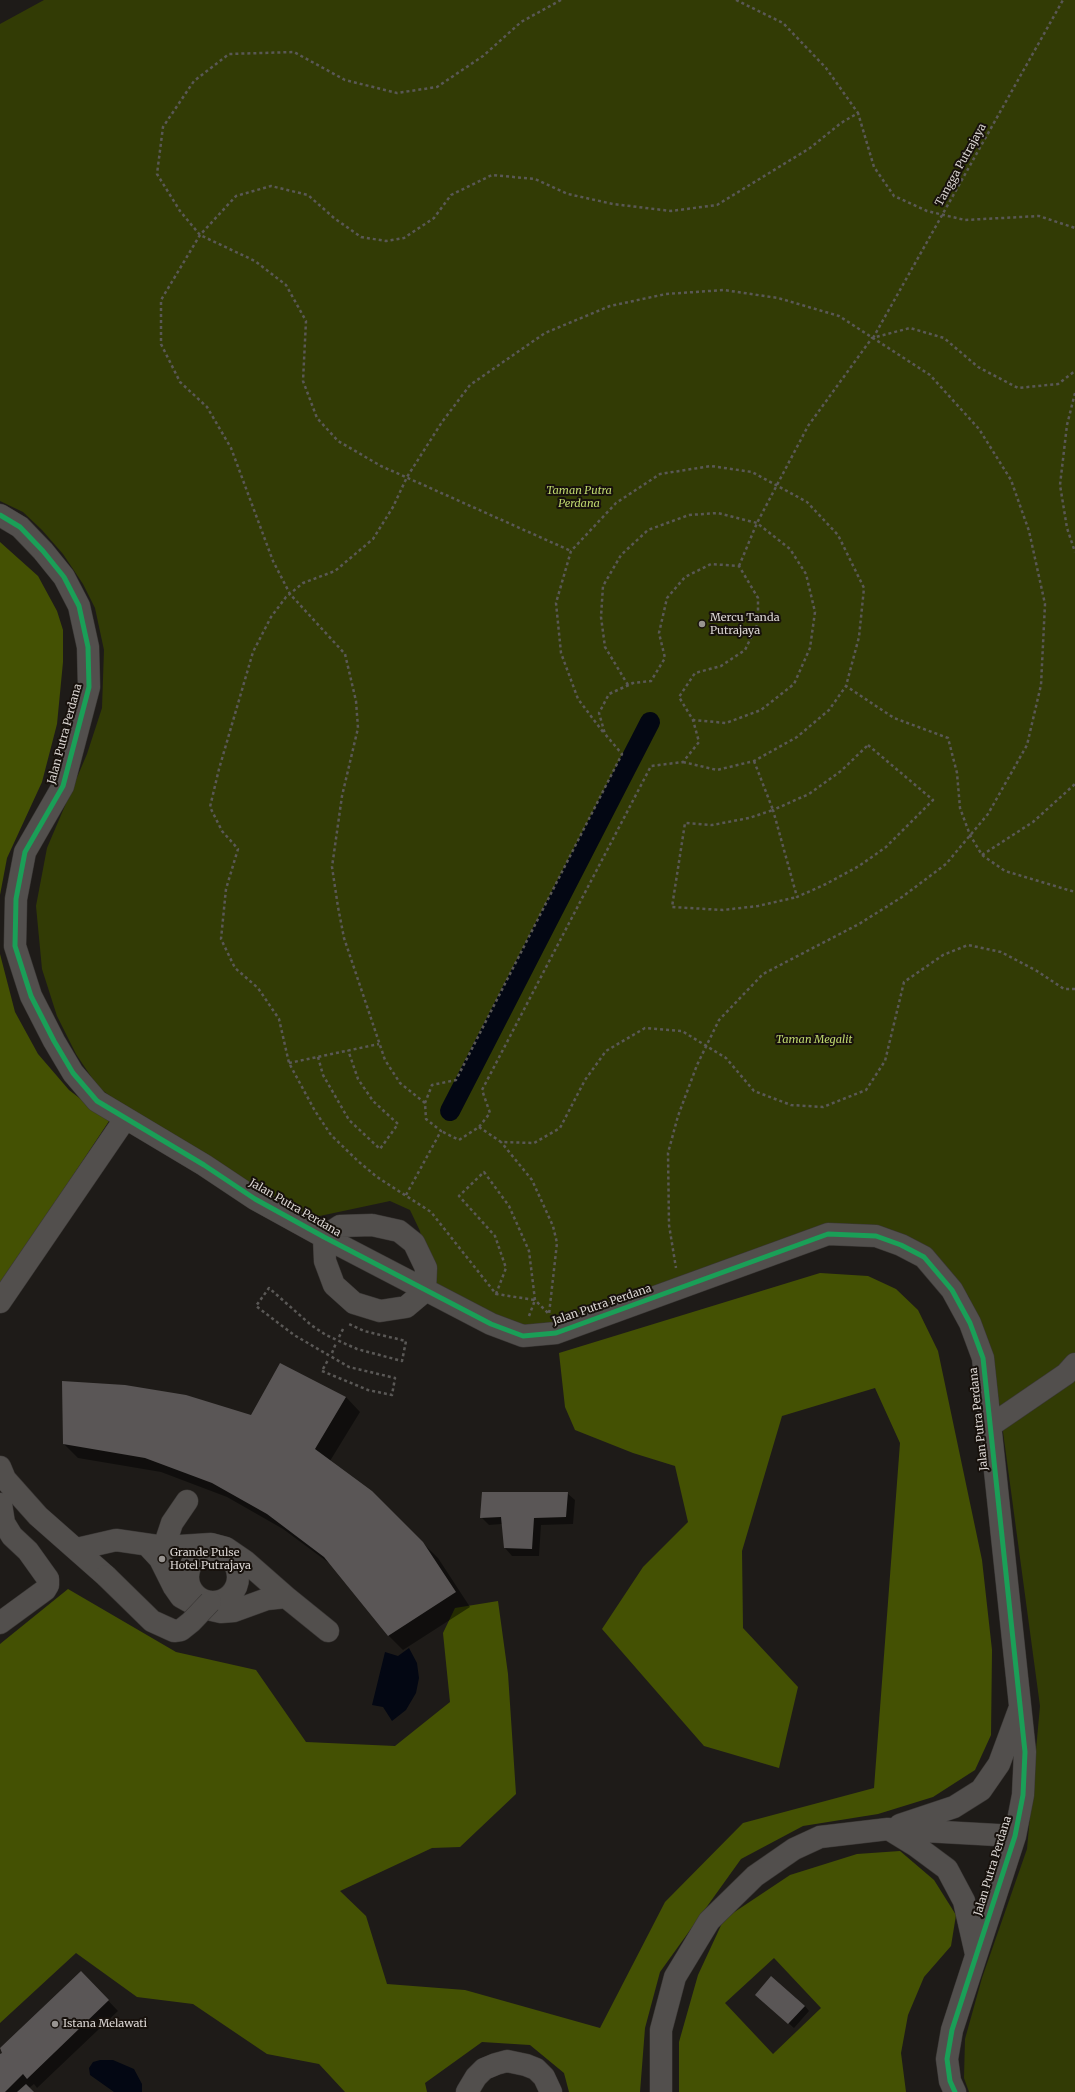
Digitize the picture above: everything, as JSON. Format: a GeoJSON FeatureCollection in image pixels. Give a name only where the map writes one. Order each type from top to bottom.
{"type":"FeatureCollection","features":[{"type":"Feature","properties":{"kind":"street","name":"Jalan Putra Perdana"},"geometry":{"type":"LineString","coordinates":[[0,515],[20,527],[43,551],[64,577],[79,606],[88,647],[89,687],[62,786],[25,852],[16,899],[15,946],[31,996],[73,1073],[97,1101],[204,1165],[255,1199],[425,1291],[491,1324],[523,1336],[556,1333],[828,1234],[876,1236],[901,1245],[924,1257],[952,1290],[970,1323],[983,1358],[1025,1752],[1023,1795],[1015,1836],[952,2030],[947,2058],[950,2082],[955,2092]]}},
{"type":"Feature","properties":{"kind":"street"},"geometry":{"type":"LineString","coordinates":[[0,1302],[125,1119]]}},
{"type":"Feature","properties":{"kind":"street"},"geometry":{"type":"LineString","coordinates":[[372,1225],[399,1231],[414,1243],[426,1268],[425,1291],[406,1307],[380,1311],[354,1303],[334,1285],[325,1262],[324,1237],[340,1226],[372,1225]]}},
{"type":"Feature","properties":{"kind":"street"},"geometry":{"type":"LineString","coordinates":[[990,1426],[1066,1374],[1075,1364]]}},
{"type":"Feature","properties":{"kind":"street"},"geometry":{"type":"LineString","coordinates":[[0,1467],[5,1479],[6,1501],[4,1523],[12,1536],[28,1551],[48,1579],[48,1585],[45,1590],[0,1622]]}},
{"type":"Feature","properties":{"kind":"street"},"geometry":{"type":"LineString","coordinates":[[6,1501],[38,1516],[77,1549],[152,1621],[174,1631],[181,1630],[210,1602]]}},
{"type":"Feature","properties":{"kind":"street"},"geometry":{"type":"LineString","coordinates":[[157,1551],[172,1523],[187,1501]]}},
{"type":"Feature","properties":{"kind":"street"},"geometry":{"type":"LineString","coordinates":[[77,1549],[116,1540],[157,1551],[211,1544],[226,1548],[328,1631]]}},
{"type":"Feature","properties":{"kind":"street"},"geometry":{"type":"LineString","coordinates":[[157,1551],[174,1587],[182,1597],[199,1607],[221,1612],[234,1611],[267,1598],[286,1597]]}},
{"type":"Feature","properties":{"kind":"street"},"geometry":{"type":"LineString","coordinates":[[888,1829],[954,1807],[981,1790],[999,1764],[1020,1705]]}},
{"type":"Feature","properties":{"kind":"street"},"geometry":{"type":"LineString","coordinates":[[888,1829],[916,1846],[947,1869],[964,1901],[976,1954]]}},
{"type":"Feature","properties":{"kind":"street"},"geometry":{"type":"LineString","coordinates":[[662,2092],[661,2030],[675,1977],[709,1921],[755,1876],[794,1849],[820,1837],[888,1829],[1015,1836]]}},
{"type":"Feature","properties":{"kind":"street"},"geometry":{"type":"LineString","coordinates":[[467,2092],[476,2077],[484,2069],[507,2061],[516,2062],[536,2069],[544,2077],[551,2092]]}},
{"type":"Feature","properties":{"kind":"path"},"geometry":{"type":"LineString","coordinates":[[561,0],[521,22],[483,56],[437,87],[397,93],[345,80],[294,52],[228,54],[194,81],[163,127],[157,174],[180,211],[200,235],[255,261],[286,285],[306,321],[303,381],[317,418],[338,441],[381,466],[571,551]]}},
{"type":"Feature","properties":{"kind":"path"},"geometry":{"type":"LineString","coordinates":[[736,0],[783,23],[826,68],[858,113],[874,167],[894,196],[927,211],[965,220],[1039,216],[1075,228]]}},
{"type":"Feature","properties":{"kind":"path"},"geometry":{"type":"LineString","coordinates":[[425,1103],[400,1083],[385,1060],[344,938],[332,867],[342,796],[358,728],[356,701],[345,654],[290,594],[273,561],[231,448],[207,407],[180,382],[161,344],[161,300],[200,235],[236,196],[271,186],[308,195],[334,218],[361,237],[386,241],[404,238],[434,218],[451,195],[492,175],[535,179],[568,194],[613,204],[671,211],[716,205],[810,148],[841,123],[858,113]]}},
{"type":"Feature","properties":{"kind":"path"},"geometry":{"type":"LineString","coordinates":[[479,1127],[501,1142],[532,1180],[553,1226],[556,1243],[549,1314],[535,1300],[496,1294],[431,1212],[377,1177],[331,1135],[315,1111],[289,1063],[279,1019],[258,988],[235,968],[221,939],[226,889],[238,849],[222,831],[210,808],[219,769],[253,652],[271,617],[290,594],[303,583],[335,571],[373,539],[393,507],[408,477],[442,422],[470,385],[545,334],[610,306],[666,294],[724,290],[778,298],[838,316],[930,375],[979,429],[1011,480],[1029,531],[1044,604],[1041,685],[1027,745],[988,814],[946,864],[902,897],[859,924],[763,974],[719,1020],[706,1047],[678,1116],[668,1153],[669,1225],[679,1288]]}},
{"type":"Feature","properties":{"kind":"path"},"geometry":{"type":"LineString","coordinates":[[872,338],[910,328],[944,338],[978,367],[1018,388],[1058,384],[1075,371]]}},
{"type":"Feature","properties":{"kind":"path"},"geometry":{"type":"LineString","coordinates":[[1075,393],[1067,425],[1060,485],[1067,528],[1075,552]]}},
{"type":"Feature","properties":{"kind":"path"},"geometry":{"type":"LineString","coordinates":[[711,466],[752,472],[807,502],[838,535],[864,588],[859,638],[846,686],[829,710],[797,737],[754,761],[717,770],[683,762],[651,766],[482,1090],[490,1113],[479,1127],[459,1140],[441,1131],[426,1119],[425,1103],[432,1086],[456,1080],[622,754],[578,699],[561,653],[556,603],[571,551],[616,503],[660,474],[711,466]]}},
{"type":"Feature","properties":{"kind":"path"},"geometry":{"type":"LineString","coordinates":[[628,685],[605,647],[601,617],[603,586],[621,555],[648,530],[688,515],[718,513],[757,523],[790,549],[806,574],[815,612],[810,648],[794,684],[761,710],[726,723],[693,720]]}},
{"type":"Feature","properties":{"kind":"path"},"geometry":{"type":"LineString","coordinates":[[605,734],[599,713],[609,694],[628,685],[651,681],[665,658],[659,633],[667,598],[685,577],[711,564],[739,566],[758,598],[758,623],[745,650],[721,666],[695,673],[679,697],[693,720],[698,742],[683,762]]}},
{"type":"Feature","properties":{"kind":"path"},"geometry":{"type":"LineString","coordinates":[[846,686],[894,718],[948,738],[957,773],[960,808],[970,835],[982,856],[1005,870],[1075,892]]}},
{"type":"Feature","properties":{"kind":"path"},"geometry":{"type":"LineString","coordinates":[[868,745],[933,800],[886,847],[859,866],[826,884],[797,897],[758,906],[723,910],[672,907],[685,823],[712,825],[749,818],[773,810],[809,794],[841,771],[868,745]]}},
{"type":"Feature","properties":{"kind":"path"},"geometry":{"type":"LineString","coordinates":[[754,761],[773,810],[797,897]]}},
{"type":"Feature","properties":{"kind":"path"},"geometry":{"type":"LineString","coordinates":[[982,856],[1033,822],[1075,784]]}},
{"type":"Feature","properties":{"kind":"path"},"geometry":{"type":"LineString","coordinates":[[501,1142],[534,1143],[560,1128],[585,1080],[606,1050],[645,1028],[682,1031],[726,1058],[754,1091],[791,1105],[822,1107],[866,1090],[884,1061],[904,982],[943,955],[968,945],[1001,952],[1037,971],[1064,989],[1075,989]]}},
{"type":"Feature","properties":{"kind":"path"},"geometry":{"type":"LineString","coordinates":[[289,1063],[379,1044]]}},
{"type":"Feature","properties":{"kind":"path"},"geometry":{"type":"LineString","coordinates":[[318,1057],[323,1075],[349,1120],[380,1149],[398,1124],[373,1101],[358,1080],[348,1050]]}},
{"type":"Feature","properties":{"kind":"path"},"geometry":{"type":"LineString","coordinates":[[406,1195],[441,1131]]}},
{"type":"Feature","properties":{"kind":"path"},"geometry":{"type":"LineString","coordinates":[[496,1294],[506,1268],[495,1236],[459,1196],[484,1172],[509,1206],[529,1251],[535,1300],[523,1336]]}},
{"type":"Feature","properties":{"kind":"path"},"geometry":{"type":"LineString","coordinates":[[328,1360],[322,1370],[368,1390],[392,1395],[395,1378],[349,1367],[294,1335],[256,1306],[268,1288],[311,1325],[326,1335],[357,1349],[402,1360],[406,1341],[364,1331],[345,1322]]}},
{"type":"Feature","properties":{"kind":"path"},"geometry":{"type":"LineString","coordinates":[[340,1337],[344,1328]]}},
{"type":"Feature","properties":{"kind":"path"},"geometry":{"type":"LineString","coordinates":[[332,1353],[336,1343]]}},
{"type":"Feature","properties":{"kind":"green space","name":"Taman Putra Perdana"},"geometry":{"type":"Polygon","coordinates":[[[44,0],[1075,0],[1075,2092],[969,2092],[964,2078],[965,2039],[982,1978],[1027,1849],[1040,1706],[994,1365],[969,1297],[945,1266],[877,1231],[579,1320],[518,1326],[446,1296],[434,1280],[426,1261],[420,1231],[410,1210],[390,1201],[315,1217],[288,1210],[129,1110],[98,1087],[76,1054],[57,1016],[42,969],[36,906],[47,848],[87,754],[102,708],[104,650],[95,608],[83,584],[63,554],[42,530],[23,512],[0,501],[0,24],[44,0]]]}},
{"type":"Feature","properties":{"kind":"green space"},"geometry":{"type":"Polygon","coordinates":[[[0,542],[38,576],[57,611],[63,630],[63,662],[57,724],[42,782],[7,858],[0,895],[0,542]]]}},
{"type":"Feature","properties":{"kind":"green space"},"geometry":{"type":"Polygon","coordinates":[[[0,954],[15,1012],[38,1054],[69,1090],[109,1121],[0,1286],[0,954]]]}},
{"type":"Feature","properties":{"kind":"green space"},"geometry":{"type":"Polygon","coordinates":[[[820,1273],[868,1276],[896,1289],[918,1310],[938,1351],[982,1560],[992,1650],[991,1735],[975,1770],[933,1797],[878,1814],[803,1826],[741,1859],[660,1972],[645,2028],[640,2092],[569,2092],[564,2073],[530,2045],[482,2042],[425,2083],[427,2092],[345,2092],[319,2064],[267,2054],[193,2004],[137,1997],[76,1953],[0,2023],[0,1644],[68,1589],[176,1652],[256,1670],[306,1742],[395,1746],[450,1702],[443,1633],[455,1608],[498,1601],[508,1674],[516,1794],[460,1847],[432,1848],[340,1891],[366,1916],[387,1984],[465,1990],[600,2028],[665,1902],[743,1823],[874,1788],[900,1443],[875,1388],[782,1416],[742,1551],[743,1628],[798,1687],[779,1768],[704,1746],[602,1629],[643,1567],[688,1522],[675,1466],[633,1453],[575,1430],[565,1407],[559,1353],[820,1273]]]}},
{"type":"Feature","properties":{"kind":"green space"},"geometry":{"type":"Polygon","coordinates":[[[900,1851],[934,1880],[956,1915],[951,1946],[924,1977],[908,2015],[901,2053],[906,2092],[679,2092],[679,2042],[698,1975],[724,1919],[790,1875],[857,1854],[900,1851]],[[774,1958],[725,2003],[773,2054],[821,2008],[774,1958]]]}},
{"type":"Feature","properties":{"kind":"shaded area"},"geometry":{"type":"Polygon","coordinates":[[[409,1648],[417,1663],[419,1678],[416,1693],[406,1710],[392,1721],[383,1707],[372,1705],[385,1652],[398,1656],[409,1648]]]}},
{"type":"Feature","properties":{"kind":"shaded area"},"geometry":{"type":"Polygon","coordinates":[[[100,2060],[113,2060],[134,2069],[142,2084],[142,2092],[114,2092],[90,2075],[89,2068],[93,2062],[100,2060]]]}},
{"type":"Feature","properties":{"kind":"building"},"geometry":{"type":"Polygon","coordinates":[[[280,1363],[346,1397],[315,1449],[372,1491],[423,1542],[456,1592],[388,1636],[324,1557],[267,1514],[212,1483],[145,1458],[63,1444],[62,1381],[125,1385],[186,1395],[251,1415],[280,1363]]]}},
{"type":"Feature","properties":{"kind":"building"},"geometry":{"type":"Polygon","coordinates":[[[482,1492],[568,1492],[566,1517],[534,1518],[532,1549],[504,1548],[501,1517],[480,1518],[482,1492]]]}},
{"type":"Feature","properties":{"kind":"building","name":"Istana Melawati"},"geometry":{"type":"Polygon","coordinates":[[[81,1971],[109,2000],[27,2079],[23,2074],[5,2092],[0,2092],[0,2054],[2,2053],[0,2048],[81,1971]]]}},
{"type":"Feature","properties":{"kind":"building"},"geometry":{"type":"Polygon","coordinates":[[[771,1976],[805,2006],[788,2024],[755,1995],[771,1976]]]}},
{"type":"Feature","properties":{"kind":"building"},"geometry":{"type":"Polygon","coordinates":[[[26,2084],[34,2092],[17,2092],[26,2084]]]}},
{"type":"Feature","properties":{"kind":"waterway"},"geometry":{"type":"LineString","coordinates":[[450,1111],[650,722]]}},
{"type":"Feature","properties":{"kind":"cycle path"},"geometry":{"type":"LineString","coordinates":[[0,515],[20,527],[43,551],[64,577],[79,606],[88,647],[89,687],[63,786],[25,852],[16,899],[15,946],[31,996],[54,1041],[73,1073],[97,1101],[204,1165],[255,1199],[324,1237],[491,1324],[523,1336],[556,1333],[828,1234],[876,1236],[901,1245],[924,1257],[952,1290],[970,1323],[983,1358],[1025,1752],[1023,1795],[1015,1836],[952,2030],[947,2059],[950,2081],[955,2092]]}},
{"type":"Feature","properties":{"kind":"place","name":"Mercu Tanda Putrajaya"},"geometry":{"type":"Point","coordinates":[702,624]}},
{"type":"Feature","properties":{"kind":"place","name":"Grande Pulse Hotel Putrajaya"},"geometry":{"type":"Point","coordinates":[162,1559]}},
{"type":"Feature","properties":{"kind":"place","name":"Istana Melawati"},"geometry":{"type":"Point","coordinates":[55,2024]}},
{"type":"Feature","properties":{"kind":"park label","name":"Taman Megalit"},"geometry":{"type":"Point","coordinates":[814,1040]}}]}
